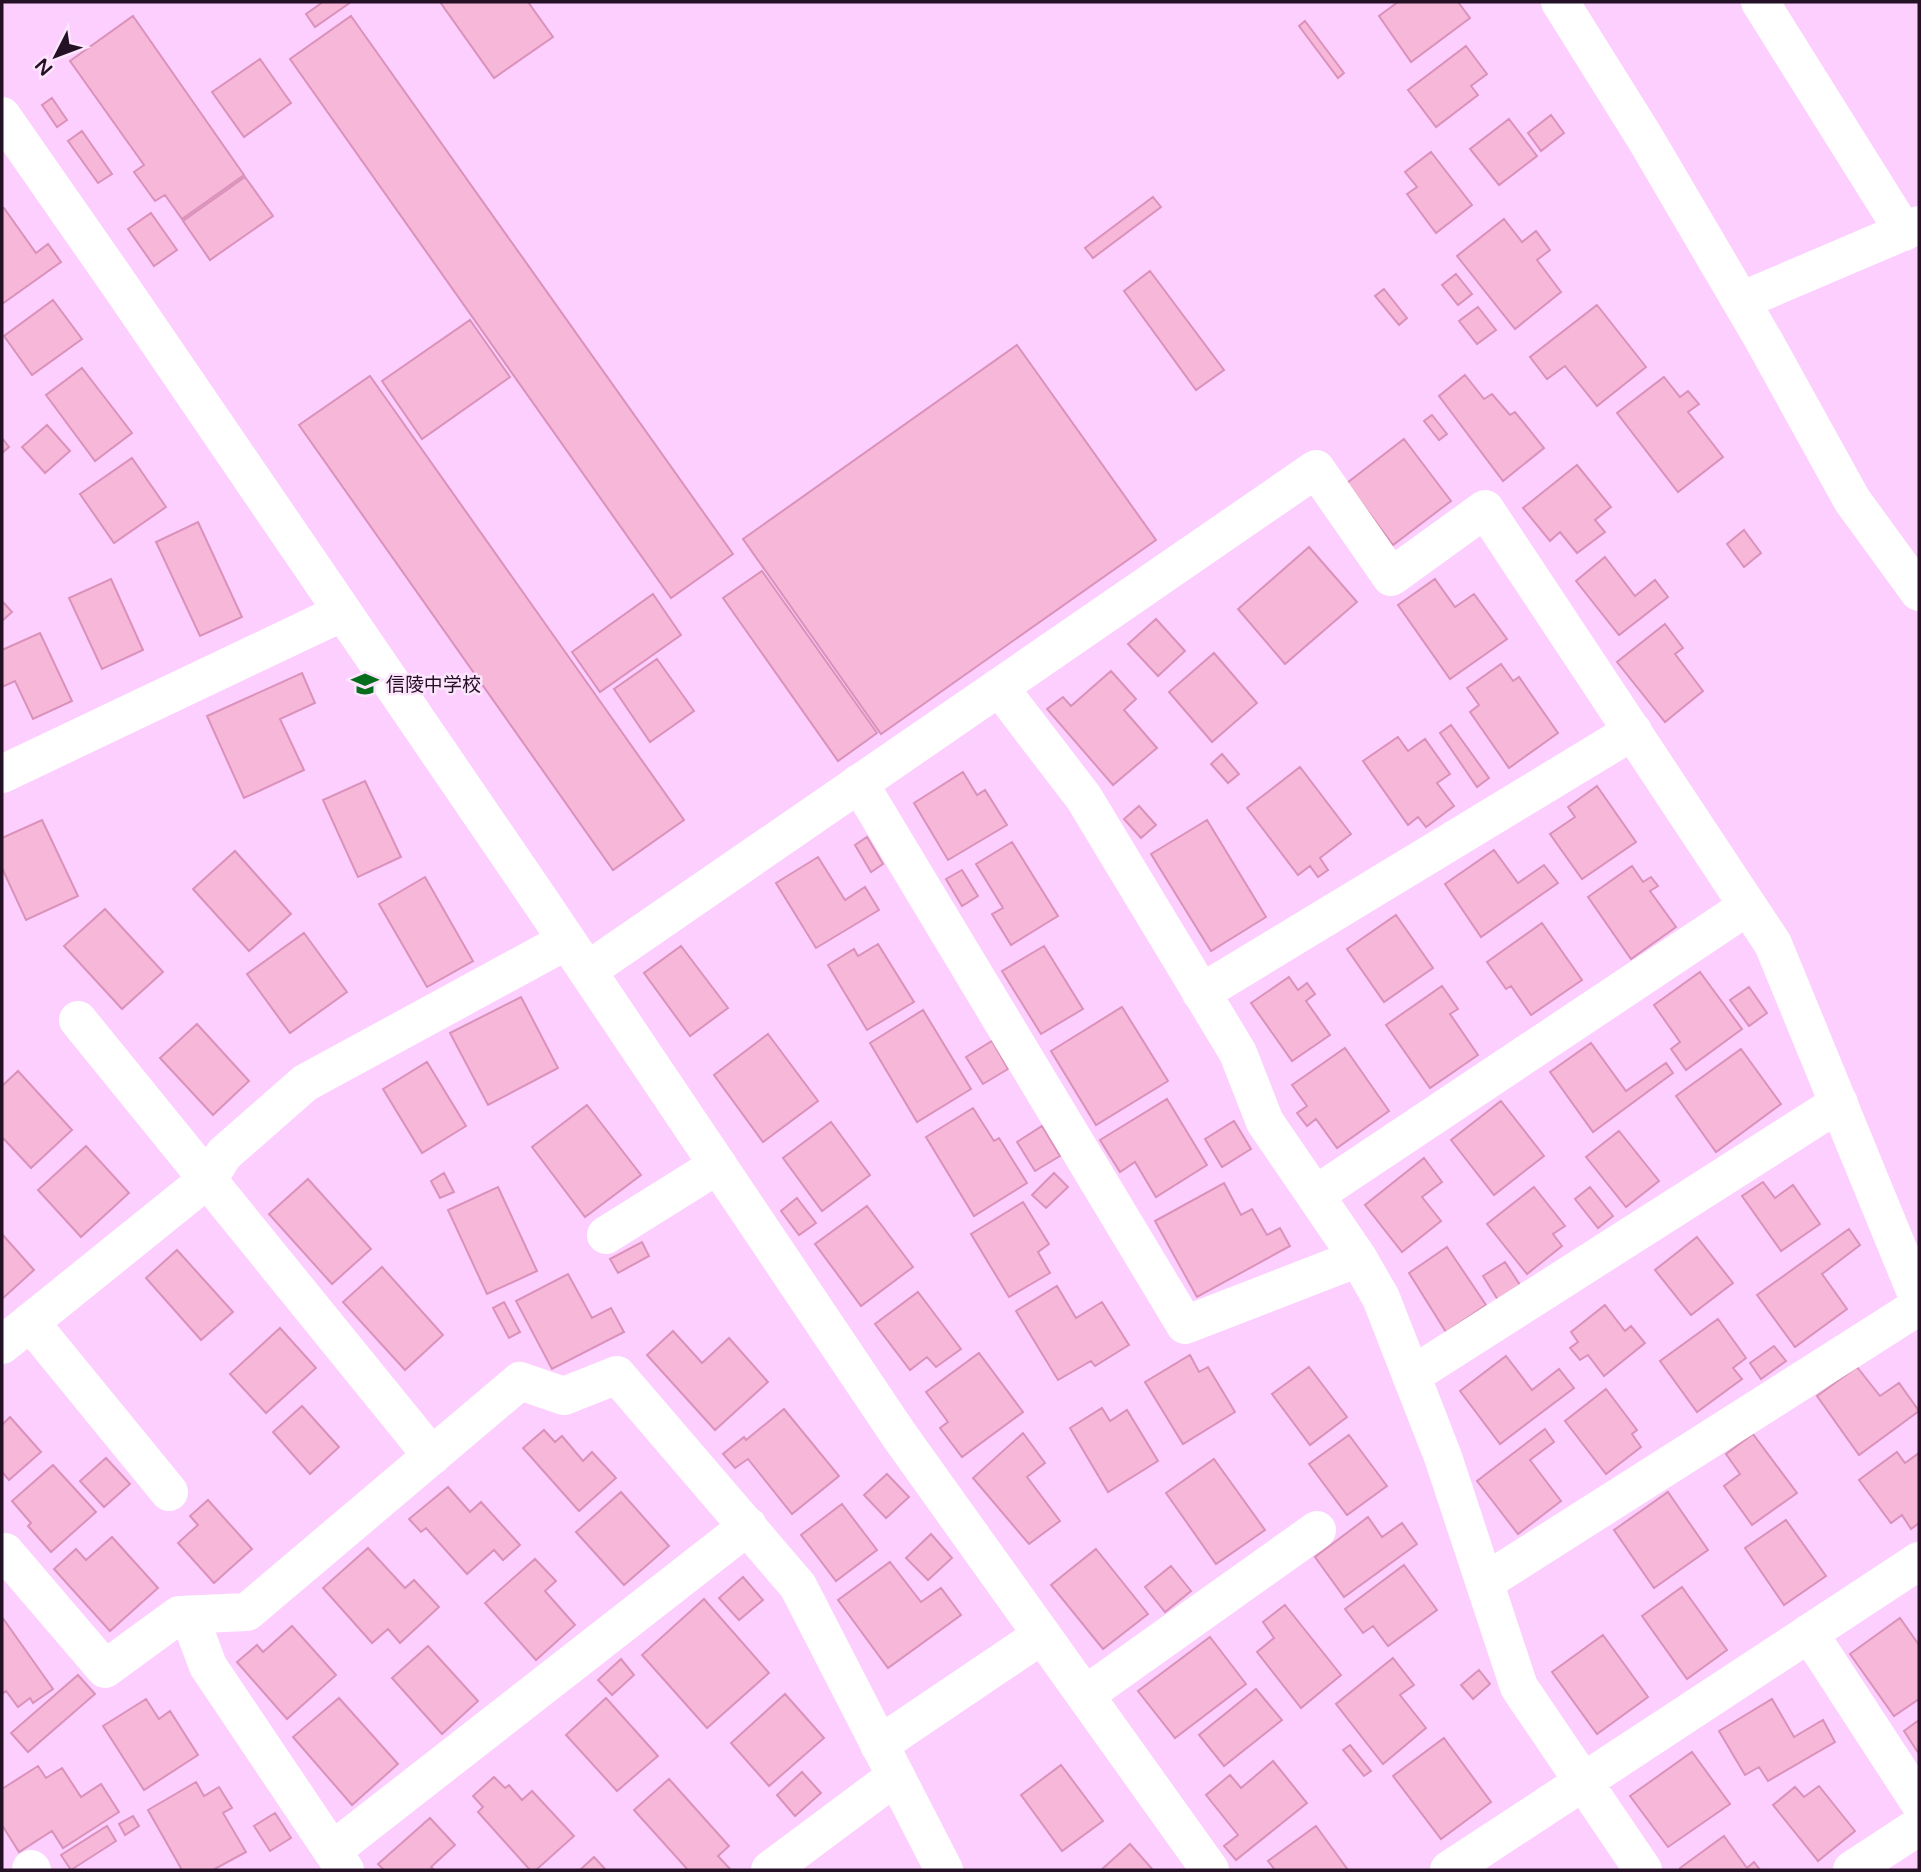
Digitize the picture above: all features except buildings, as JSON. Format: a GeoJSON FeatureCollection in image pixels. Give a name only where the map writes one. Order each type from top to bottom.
{"type":"FeatureCollection","features":[{"type":"Feature","properties":{"kind":"street"},"geometry":{"type":"LineString","coordinates":[[1560,2],[1645,138],[1741,301],[1852,500],[1919,592]]}},
{"type":"Feature","properties":{"kind":"street"},"geometry":{"type":"LineString","coordinates":[[1741,301],[1912,228],[1760,2]]}},
{"type":"Feature","properties":{"kind":"street"},"geometry":{"type":"LineString","coordinates":[[9,140],[344,612],[899,1435],[1210,1870]]}},
{"type":"Feature","properties":{"kind":"street"},"geometry":{"type":"LineString","coordinates":[[169,1492],[16,1333],[209,1178],[224,1154],[305,1083],[577,956],[859,783],[1316,469],[1391,577],[1485,509],[1773,944],[1919,1300]]}},
{"type":"Feature","properties":{"kind":"street"},"geometry":{"type":"LineString","coordinates":[[2,774],[344,612]]}},
{"type":"Feature","properties":{"kind":"street"},"geometry":{"type":"LineString","coordinates":[[999,687],[1084,798],[1238,1053],[1265,1122],[1358,1258],[1381,1298],[1443,1457],[1519,1687],[1643,1870]]}},
{"type":"Feature","properties":{"kind":"street"},"geometry":{"type":"LineString","coordinates":[[1201,993],[1633,731]]}},
{"type":"Feature","properties":{"kind":"street"},"geometry":{"type":"LineString","coordinates":[[859,783],[1185,1325],[1358,1258]]}},
{"type":"Feature","properties":{"kind":"street"},"geometry":{"type":"LineString","coordinates":[[1315,1195],[1748,906]]}},
{"type":"Feature","properties":{"kind":"street"},"geometry":{"type":"LineString","coordinates":[[78,1020],[432,1455]]}},
{"type":"Feature","properties":{"kind":"street"},"geometry":{"type":"LineString","coordinates":[[1411,1376],[1839,1103]]}},
{"type":"Feature","properties":{"kind":"street"},"geometry":{"type":"LineString","coordinates":[[606,1234],[718,1165]]}},
{"type":"Feature","properties":{"kind":"street"},"geometry":{"type":"LineString","coordinates":[[1485,1582],[1919,1306]]}},
{"type":"Feature","properties":{"kind":"street"},"geometry":{"type":"LineString","coordinates":[[2,1555],[5,1552],[105,1669],[179,1615],[247,1612],[520,1381],[564,1396],[617,1375],[798,1586],[944,1870]]}},
{"type":"Feature","properties":{"kind":"street"},"geometry":{"type":"LineString","coordinates":[[190,1615],[208,1666],[339,1860],[748,1526]]}},
{"type":"Feature","properties":{"kind":"street"},"geometry":{"type":"LineString","coordinates":[[1085,1695],[1317,1530]]}},
{"type":"Feature","properties":{"kind":"street"},"geometry":{"type":"LineString","coordinates":[[1450,1870],[1919,1561]]}},
{"type":"Feature","properties":{"kind":"street"},"geometry":{"type":"LineString","coordinates":[[1809,1633],[1919,1802]]}},
{"type":"Feature","properties":{"kind":"street"},"geometry":{"type":"LineString","coordinates":[[770,1870],[887,1761],[1042,1635]]}},
{"type":"Feature","properties":{"kind":"street"},"geometry":{"type":"LineString","coordinates":[[1852,1870],[1919,1826]]}},
{"type":"Feature","properties":{"kind":"place","name":"信陵中学校"},"geometry":{"type":"Point","coordinates":[365,684]}}]}
